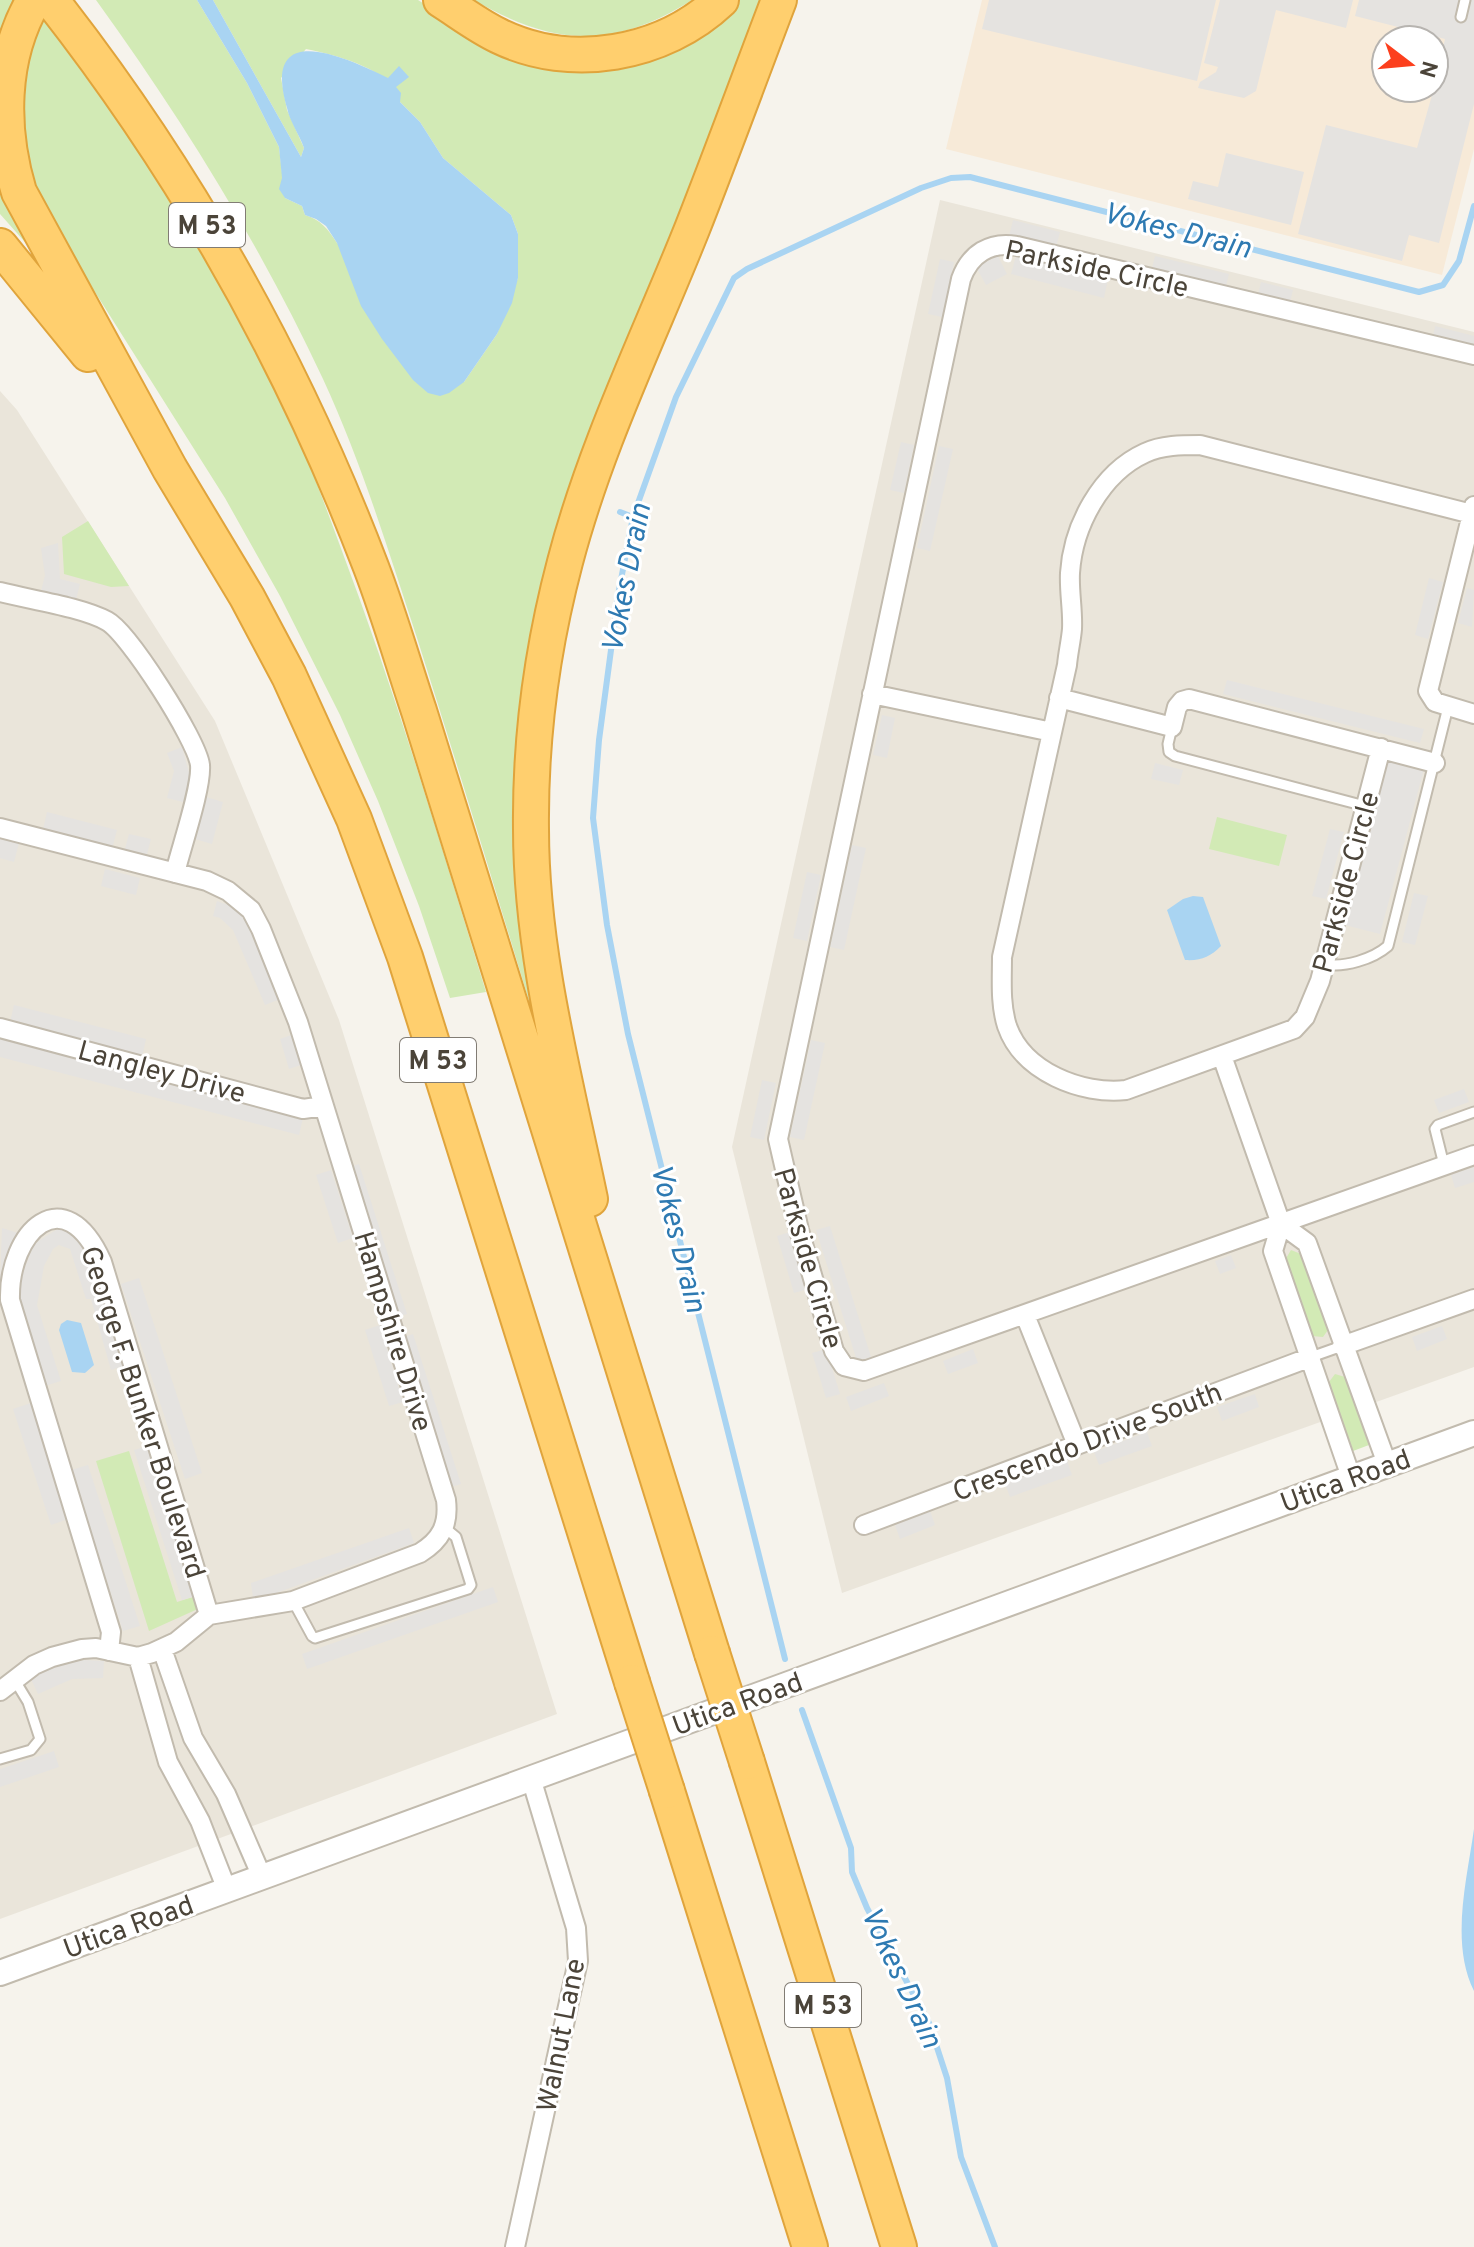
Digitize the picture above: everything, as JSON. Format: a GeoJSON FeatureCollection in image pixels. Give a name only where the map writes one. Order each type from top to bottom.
{"type":"FeatureCollection","features":[{"type":"Feature","properties":{"kind":"highway"},"geometry":{"type":"LineString","coordinates":[[34,0],[13,44],[4,83],[3,128],[11,172],[25,205],[170,469]]}},
{"type":"Feature","properties":{"kind":"highway","name":"M 53"},"geometry":{"type":"LineString","coordinates":[[51,0],[158,148],[240,283],[295,390],[372,570],[419,711],[573,1212],[899,2247]]}},
{"type":"Feature","properties":{"kind":"highway"},"geometry":{"type":"LineString","coordinates":[[441,0],[484,28],[518,44],[552,53],[582,54],[631,49],[660,40],[687,27],[721,0]]}},
{"type":"Feature","properties":{"kind":"highway"},"geometry":{"type":"LineString","coordinates":[[622,1361],[551,1007],[537,915],[531,819],[538,698],[565,562],[596,464],[692,228],[779,0]]}},
{"type":"Feature","properties":{"kind":"highway","name":"M 53"},"geometry":{"type":"LineString","coordinates":[[0,246],[96,364],[170,469],[247,597],[289,676],[380,883],[500,1255],[810,2247]]}},
{"type":"Feature","properties":{"kind":"street","name":"Parkside Circle"},"geometry":{"type":"LineString","coordinates":[[1474,355],[1017,246],[988,248],[972,259],[961,279],[872,694],[780,1126],[780,1157],[834,1351],[844,1366],[854,1371],[875,1369],[1474,1155]]}},
{"type":"Feature","properties":{"kind":"street","name":"Parkside Circle"},"geometry":{"type":"LineString","coordinates":[[1381,748],[1325,964],[1309,1010],[1294,1029],[1126,1090],[1108,1092],[1085,1089],[1054,1077],[1023,1052],[1007,1028],[1001,998],[1002,957],[1072,628],[1070,572],[1084,518],[1097,496],[1129,462],[1148,452],[1174,446],[1200,445],[1473,510],[1428,691],[1435,702],[1448,707]]}},
{"type":"Feature","properties":{"kind":"street"},"geometry":{"type":"LineString","coordinates":[[0,592],[98,617],[116,626],[178,718],[200,765],[175,873]]}},
{"type":"Feature","properties":{"kind":"street"},"geometry":{"type":"LineString","coordinates":[[872,694],[1052,732]]}},
{"type":"Feature","properties":{"kind":"street"},"geometry":{"type":"LineString","coordinates":[[1059,698],[1172,727],[1177,707],[1189,699],[1435,763]]}},
{"type":"Feature","properties":{"kind":"street"},"geometry":{"type":"LineString","coordinates":[[1448,707],[1474,714]]}},
{"type":"Feature","properties":{"kind":"street","name":"Hampshire Drive"},"geometry":{"type":"LineString","coordinates":[[0,828],[207,881],[228,891],[251,910],[298,1022],[446,1500],[448,1515],[445,1528]]}},
{"type":"Feature","properties":{"kind":"street","name":"Langley Drive"},"geometry":{"type":"LineString","coordinates":[[0,1028],[303,1109],[324,1106]]}},
{"type":"Feature","properties":{"kind":"street"},"geometry":{"type":"LineString","coordinates":[[1222,1056],[1281,1224],[1307,1243],[1387,1464]]}},
{"type":"Feature","properties":{"kind":"street","name":"George F. Bunker Boulevard"},"geometry":{"type":"LineString","coordinates":[[109,1651],[111,1632],[10,1300],[9,1286],[17,1252],[28,1234],[49,1220],[65,1220],[78,1225],[95,1245],[102,1262],[209,1615]]}},
{"type":"Feature","properties":{"kind":"street"},"geometry":{"type":"LineString","coordinates":[[1281,1224],[1273,1251],[1351,1477]]}},
{"type":"Feature","properties":{"kind":"street"},"geometry":{"type":"LineString","coordinates":[[1342,1346],[1474,1299]]}},
{"type":"Feature","properties":{"kind":"street"},"geometry":{"type":"LineString","coordinates":[[1025,1315],[1077,1445]]}},
{"type":"Feature","properties":{"kind":"street","name":"Crescendo Drive South"},"geometry":{"type":"LineString","coordinates":[[864,1525],[1311,1357]]}},
{"type":"Feature","properties":{"kind":"street","name":"Utica Road"},"geometry":{"type":"LineString","coordinates":[[0,1973],[1474,1433]]}},
{"type":"Feature","properties":{"kind":"street"},"geometry":{"type":"LineString","coordinates":[[7,1685],[52,1657],[82,1649],[151,1653],[209,1615],[293,1601],[420,1553],[438,1539],[445,1528]]}},
{"type":"Feature","properties":{"kind":"street"},"geometry":{"type":"LineString","coordinates":[[151,1653],[193,1738],[226,1794],[262,1877]]}},
{"type":"Feature","properties":{"kind":"street"},"geometry":{"type":"LineString","coordinates":[[151,1653],[168,1762],[200,1821],[227,1890]]}},
{"type":"Feature","properties":{"kind":"street","name":"Walnut Lane"},"geometry":{"type":"LineString","coordinates":[[515,2247],[578,1961],[576,1928],[531,1778]]}},
{"type":"Feature","properties":{"kind":"lane"},"geometry":{"type":"LineString","coordinates":[[1461,17],[1465,0]]}},
{"type":"Feature","properties":{"kind":"lane"},"geometry":{"type":"LineString","coordinates":[[1325,964],[1343,966],[1388,946],[1448,707]]}},
{"type":"Feature","properties":{"kind":"lane"},"geometry":{"type":"LineString","coordinates":[[1172,727],[1168,744],[1169,752],[1175,756],[1365,806]]}},
{"type":"Feature","properties":{"kind":"lane"},"geometry":{"type":"LineString","coordinates":[[1444,1166],[1435,1129],[1438,1125],[1474,1112]]}},
{"type":"Feature","properties":{"kind":"lane"},"geometry":{"type":"LineString","coordinates":[[1311,1357],[1342,1346]]}},
{"type":"Feature","properties":{"kind":"lane"},"geometry":{"type":"LineString","coordinates":[[293,1601],[315,1638],[468,1589],[471,1585],[456,1537],[445,1528]]}},
{"type":"Feature","properties":{"kind":"lane"},"geometry":{"type":"LineString","coordinates":[[0,1759],[31,1750],[40,1739],[28,1702],[7,1685]]}},
{"type":"Feature","properties":{"kind":"shaded area"},"geometry":{"type":"Polygon","coordinates":[[[982,0],[1474,0],[1474,149],[1442,275],[946,149],[982,0]]]}},
{"type":"Feature","properties":{"kind":"shaded area"},"geometry":{"type":"Polygon","coordinates":[[[989,0],[1216,0],[1197,81],[982,29],[989,0]]]}},
{"type":"Feature","properties":{"kind":"shaded area"},"geometry":{"type":"Polygon","coordinates":[[[1220,0],[1353,0],[1346,28],[1276,10],[1256,91],[1244,98],[1198,88],[1200,82],[1216,72],[1218,67],[1204,63],[1220,0]]]}},
{"type":"Feature","properties":{"kind":"shaded area"},"geometry":{"type":"Polygon","coordinates":[[[1359,0],[1474,0],[1474,104],[1439,243],[1409,235],[1402,261],[1298,234],[1326,125],[1417,148],[1429,104],[1450,104],[1450,24],[1386,24],[1355,16],[1359,0]]]}},
{"type":"Feature","properties":{"kind":"shaded area"},"geometry":{"type":"Polygon","coordinates":[[[1226,153],[1304,172],[1291,225],[1188,199],[1193,181],[1218,187],[1226,153]]]}},
{"type":"Feature","properties":{"kind":"shaded area"},"geometry":{"type":"Polygon","coordinates":[[[940,200],[1474,332],[1474,1367],[842,1593],[732,1147],[940,200]]]}},
{"type":"Feature","properties":{"kind":"shaded area"},"geometry":{"type":"Polygon","coordinates":[[[1013,220],[1060,232],[1056,247],[1009,236],[1013,220]]]}},
{"type":"Feature","properties":{"kind":"shaded area"},"geometry":{"type":"Polygon","coordinates":[[[998,256],[1007,274],[986,285],[976,267],[998,256]]]}},
{"type":"Feature","properties":{"kind":"shaded area"},"geometry":{"type":"Polygon","coordinates":[[[1016,256],[1108,279],[1104,298],[1011,274],[1016,256]]]}},
{"type":"Feature","properties":{"kind":"shaded area"},"geometry":{"type":"Polygon","coordinates":[[[1155,256],[1229,274],[1225,290],[1151,272],[1155,256]]]}},
{"type":"Feature","properties":{"kind":"shaded area"},"geometry":{"type":"Polygon","coordinates":[[[940,259],[954,262],[942,317],[928,314],[940,259]]]}},
{"type":"Feature","properties":{"kind":"shaded area"},"geometry":{"type":"Polygon","coordinates":[[[1261,282],[1293,290],[1289,306],[1257,298],[1261,282]]]}},
{"type":"Feature","properties":{"kind":"shaded area"},"geometry":{"type":"Polygon","coordinates":[[[1435,326],[1474,336],[1474,352],[1432,342],[1435,326]]]}},
{"type":"Feature","properties":{"kind":"shaded area"},"geometry":{"type":"Polygon","coordinates":[[[0,391],[17,410],[215,721],[339,1020],[557,1714],[0,1919],[0,391]]]}},
{"type":"Feature","properties":{"kind":"shaded area"},"geometry":{"type":"Polygon","coordinates":[[[901,442],[914,445],[904,493],[890,490],[901,442]]]}},
{"type":"Feature","properties":{"kind":"shaded area"},"geometry":{"type":"Polygon","coordinates":[[[939,446],[953,449],[930,551],[917,548],[939,446]]]}},
{"type":"Feature","properties":{"kind":"shaded area"},"geometry":{"type":"Polygon","coordinates":[[[58,543],[60,579],[80,584],[76,600],[41,591],[45,575],[41,548],[58,543]]]}},
{"type":"Feature","properties":{"kind":"shaded area"},"geometry":{"type":"Polygon","coordinates":[[[1429,578],[1443,582],[1428,639],[1415,635],[1429,578]]]}},
{"type":"Feature","properties":{"kind":"shaded area"},"geometry":{"type":"Polygon","coordinates":[[[1467,588],[1474,590],[1472,627],[1458,623],[1467,588]]]}},
{"type":"Feature","properties":{"kind":"shaded area"},"geometry":{"type":"Polygon","coordinates":[[[1227,680],[1424,729],[1420,743],[1223,694],[1227,680]]]}},
{"type":"Feature","properties":{"kind":"shaded area"},"geometry":{"type":"Polygon","coordinates":[[[882,715],[895,718],[887,758],[873,755],[882,715]]]}},
{"type":"Feature","properties":{"kind":"shaded area"},"geometry":{"type":"Polygon","coordinates":[[[182,747],[190,776],[183,802],[167,798],[174,771],[167,753],[182,747]]]}},
{"type":"Feature","properties":{"kind":"shaded area"},"geometry":{"type":"Polygon","coordinates":[[[1385,759],[1424,769],[1380,934],[1341,924],[1385,759]]]}},
{"type":"Feature","properties":{"kind":"shaded area"},"geometry":{"type":"Polygon","coordinates":[[[1155,763],[1183,770],[1179,785],[1151,779],[1155,763]]]}},
{"type":"Feature","properties":{"kind":"shaded area"},"geometry":{"type":"Polygon","coordinates":[[[206,797],[223,802],[212,844],[195,839],[206,797]]]}},
{"type":"Feature","properties":{"kind":"shaded area"},"geometry":{"type":"Polygon","coordinates":[[[47,812],[117,830],[112,849],[43,830],[47,812]]]}},
{"type":"Feature","properties":{"kind":"shaded area"},"geometry":{"type":"Polygon","coordinates":[[[1330,829],[1344,832],[1326,899],[1312,896],[1330,829]]]}},
{"type":"Feature","properties":{"kind":"shaded area"},"geometry":{"type":"Polygon","coordinates":[[[129,834],[151,839],[146,858],[124,852],[129,834]]]}},
{"type":"Feature","properties":{"kind":"shaded area"},"geometry":{"type":"Polygon","coordinates":[[[0,838],[19,843],[14,862],[0,858],[0,838]]]}},
{"type":"Feature","properties":{"kind":"shaded area"},"geometry":{"type":"Polygon","coordinates":[[[852,845],[866,848],[844,950],[830,947],[852,845]]]}},
{"type":"Feature","properties":{"kind":"shaded area"},"geometry":{"type":"Polygon","coordinates":[[[105,869],[140,878],[136,895],[101,886],[105,869]]]}},
{"type":"Feature","properties":{"kind":"shaded area"},"geometry":{"type":"Polygon","coordinates":[[[807,872],[821,875],[807,941],[793,938],[807,872]]]}},
{"type":"Feature","properties":{"kind":"shaded area"},"geometry":{"type":"Polygon","coordinates":[[[1414,893],[1428,896],[1415,945],[1402,942],[1414,893]]]}},
{"type":"Feature","properties":{"kind":"shaded area"},"geometry":{"type":"Polygon","coordinates":[[[217,901],[238,909],[246,918],[280,999],[265,1005],[233,930],[213,916],[217,901]]]}},
{"type":"Feature","properties":{"kind":"shaded area"},"geometry":{"type":"Polygon","coordinates":[[[14,1005],[146,1039],[142,1057],[10,1022],[14,1005]]]}},
{"type":"Feature","properties":{"kind":"shaded area"},"geometry":{"type":"Polygon","coordinates":[[[294,1034],[304,1064],[289,1069],[280,1039],[294,1034]]]}},
{"type":"Feature","properties":{"kind":"shaded area"},"geometry":{"type":"Polygon","coordinates":[[[0,1038],[303,1118],[299,1135],[0,1057],[0,1038]]]}},
{"type":"Feature","properties":{"kind":"shaded area"},"geometry":{"type":"Polygon","coordinates":[[[811,1040],[825,1043],[804,1140],[790,1137],[811,1040]]]}},
{"type":"Feature","properties":{"kind":"shaded area"},"geometry":{"type":"Polygon","coordinates":[[[762,1080],[776,1083],[764,1140],[750,1137],[762,1080]]]}},
{"type":"Feature","properties":{"kind":"shaded area"},"geometry":{"type":"Polygon","coordinates":[[[1464,1089],[1469,1102],[1439,1113],[1434,1100],[1464,1089]]]}},
{"type":"Feature","properties":{"kind":"shaded area"},"geometry":{"type":"Polygon","coordinates":[[[359,1164],[407,1314],[397,1317],[350,1167],[359,1164]]]}},
{"type":"Feature","properties":{"kind":"shaded area"},"geometry":{"type":"Polygon","coordinates":[[[1474,1167],[1474,1182],[1455,1188],[1451,1175],[1474,1167]]]}},
{"type":"Feature","properties":{"kind":"shaded area"},"geometry":{"type":"Polygon","coordinates":[[[331,1170],[353,1238],[338,1243],[316,1175],[331,1170]]]}},
{"type":"Feature","properties":{"kind":"shaded area"},"geometry":{"type":"Polygon","coordinates":[[[830,1226],[871,1357],[857,1361],[816,1230],[830,1226]]]}},
{"type":"Feature","properties":{"kind":"shaded area"},"geometry":{"type":"Polygon","coordinates":[[[2,1228],[18,1233],[9,1248],[0,1282],[2,1228]]]}},
{"type":"Feature","properties":{"kind":"shaded area"},"geometry":{"type":"Polygon","coordinates":[[[56,1230],[67,1230],[87,1245],[127,1365],[111,1370],[91,1299],[86,1299],[70,1249],[59,1245],[53,1249],[44,1266],[37,1305],[61,1381],[45,1386],[21,1310],[20,1291],[23,1272],[34,1244],[56,1230]]]}},
{"type":"Feature","properties":{"kind":"shaded area"},"geometry":{"type":"Polygon","coordinates":[[[790,1232],[808,1289],[794,1293],[777,1236],[790,1232]]]}},
{"type":"Feature","properties":{"kind":"shaded area"},"geometry":{"type":"Polygon","coordinates":[[[1231,1255],[1236,1268],[1220,1274],[1215,1261],[1231,1255]]]}},
{"type":"Feature","properties":{"kind":"shaded area"},"geometry":{"type":"Polygon","coordinates":[[[139,1278],[202,1473],[185,1479],[121,1284],[139,1278]]]}},
{"type":"Feature","properties":{"kind":"shaded area"},"geometry":{"type":"Polygon","coordinates":[[[380,1325],[403,1402],[389,1406],[365,1330],[380,1325]]]}},
{"type":"Feature","properties":{"kind":"shaded area"},"geometry":{"type":"Polygon","coordinates":[[[1442,1326],[1447,1339],[1417,1351],[1412,1337],[1442,1326]]]}},
{"type":"Feature","properties":{"kind":"shaded area"},"geometry":{"type":"Polygon","coordinates":[[[413,1334],[461,1484],[451,1487],[404,1337],[413,1334]]]}},
{"type":"Feature","properties":{"kind":"shaded area"},"geometry":{"type":"Polygon","coordinates":[[[826,1349],[840,1394],[826,1398],[812,1353],[826,1349]]]}},
{"type":"Feature","properties":{"kind":"shaded area"},"geometry":{"type":"Polygon","coordinates":[[[973,1349],[978,1363],[948,1374],[943,1361],[973,1349]]]}},
{"type":"Feature","properties":{"kind":"shaded area"},"geometry":{"type":"Polygon","coordinates":[[[884,1383],[889,1396],[851,1411],[846,1397],[884,1383]]]}},
{"type":"Feature","properties":{"kind":"shaded area"},"geometry":{"type":"Polygon","coordinates":[[[1255,1394],[1259,1407],[1222,1421],[1217,1407],[1255,1394]]]}},
{"type":"Feature","properties":{"kind":"shaded area"},"geometry":{"type":"Polygon","coordinates":[[[31,1403],[68,1519],[51,1525],[13,1409],[31,1403]]]}},
{"type":"Feature","properties":{"kind":"shaded area"},"geometry":{"type":"Polygon","coordinates":[[[1147,1432],[1152,1446],[1099,1465],[1094,1452],[1147,1432]]]}},
{"type":"Feature","properties":{"kind":"shaded area"},"geometry":{"type":"Polygon","coordinates":[[[151,1445],[200,1595],[182,1600],[134,1450],[151,1445]]]}},
{"type":"Feature","properties":{"kind":"shaded area"},"geometry":{"type":"Polygon","coordinates":[[[1067,1461],[1072,1475],[1010,1497],[1005,1484],[1067,1461]]]}},
{"type":"Feature","properties":{"kind":"shaded area"},"geometry":{"type":"Polygon","coordinates":[[[88,1465],[140,1626],[123,1631],[71,1470],[88,1465]]]}},
{"type":"Feature","properties":{"kind":"shaded area"},"geometry":{"type":"Polygon","coordinates":[[[930,1511],[935,1525],[900,1539],[895,1525],[930,1511]]]}},
{"type":"Feature","properties":{"kind":"shaded area"},"geometry":{"type":"Polygon","coordinates":[[[409,1528],[414,1543],[265,1597],[253,1598],[251,1583],[409,1528]]]}},
{"type":"Feature","properties":{"kind":"shaded area"},"geometry":{"type":"Polygon","coordinates":[[[493,1587],[498,1602],[307,1669],[302,1654],[493,1587]]]}},
{"type":"Feature","properties":{"kind":"shaded area"},"geometry":{"type":"Polygon","coordinates":[[[104,1661],[103,1678],[72,1679],[38,1694],[30,1677],[67,1663],[104,1661]]]}},
{"type":"Feature","properties":{"kind":"shaded area"},"geometry":{"type":"Polygon","coordinates":[[[54,1751],[59,1767],[0,1787],[0,1769],[54,1751]]]}},
{"type":"Feature","properties":{"kind":"green space"},"geometry":{"type":"Polygon","coordinates":[[[0,0],[16,0],[0,37],[0,0]]]}},
{"type":"Feature","properties":{"kind":"green space"},"geometry":{"type":"Polygon","coordinates":[[[96,0],[197,0],[247,83],[279,147],[285,198],[302,206],[305,215],[324,226],[464,382],[497,334],[518,278],[518,234],[511,215],[443,158],[420,122],[400,102],[400,93],[391,84],[357,64],[306,49],[281,78],[287,110],[304,148],[301,157],[213,0],[418,0],[498,51],[530,63],[731,10],[740,0],[762,0],[588,447],[546,582],[538,1010],[532,1011],[374,508],[323,379],[247,232],[189,137],[96,0]]]}},
{"type":"Feature","properties":{"kind":"green space"},"geometry":{"type":"Polygon","coordinates":[[[474,0],[692,0],[636,28],[583,36],[530,26],[474,0]]]}},
{"type":"Feature","properties":{"kind":"green space"},"geometry":{"type":"Polygon","coordinates":[[[44,17],[107,102],[194,235],[246,328],[289,416],[379,654],[486,992],[450,998],[419,906],[378,801],[340,715],[280,596],[225,498],[59,235],[29,178],[18,99],[35,34],[44,17]]]}},
{"type":"Feature","properties":{"kind":"green space"},"geometry":{"type":"Polygon","coordinates":[[[0,182],[32,250],[0,214],[0,182]]]}},
{"type":"Feature","properties":{"kind":"green space"},"geometry":{"type":"Polygon","coordinates":[[[88,521],[129,586],[111,587],[64,574],[62,537],[88,521]]]}},
{"type":"Feature","properties":{"kind":"green space"},"geometry":{"type":"Polygon","coordinates":[[[1217,817],[1287,835],[1279,866],[1209,849],[1217,817]]]}},
{"type":"Feature","properties":{"kind":"green space"},"geometry":{"type":"Polygon","coordinates":[[[1291,1250],[1301,1254],[1328,1330],[1323,1337],[1312,1336],[1285,1260],[1291,1250]]]}},
{"type":"Feature","properties":{"kind":"green space"},"geometry":{"type":"Polygon","coordinates":[[[1335,1374],[1345,1377],[1369,1445],[1353,1451],[1329,1382],[1335,1374]]]}},
{"type":"Feature","properties":{"kind":"green space"},"geometry":{"type":"Polygon","coordinates":[[[129,1451],[177,1602],[196,1596],[200,1608],[149,1631],[96,1461],[129,1451]]]}},
{"type":"Feature","properties":{"kind":"water"},"geometry":{"type":"Polygon","coordinates":[[[197,0],[213,0],[301,157],[304,148],[288,113],[282,80],[285,63],[296,54],[311,51],[350,61],[388,78],[399,66],[409,77],[396,87],[401,93],[400,102],[420,122],[443,158],[511,215],[518,234],[518,278],[512,303],[497,334],[464,382],[449,393],[440,396],[428,393],[413,380],[361,306],[337,243],[326,226],[305,215],[302,206],[285,198],[279,189],[282,178],[279,147],[247,83],[197,0]]]}},
{"type":"Feature","properties":{"kind":"water"},"geometry":{"type":"Polygon","coordinates":[[[1193,896],[1203,897],[1221,946],[1205,958],[1185,960],[1167,910],[1193,896]]]}},
{"type":"Feature","properties":{"kind":"water"},"geometry":{"type":"Polygon","coordinates":[[[67,1320],[81,1323],[94,1365],[85,1373],[72,1372],[59,1330],[67,1320]]]}},
{"type":"Feature","properties":{"kind":"water"},"geometry":{"type":"Polygon","coordinates":[[[1474,1829],[1474,1991],[1463,1952],[1462,1911],[1474,1829]]]}},
{"type":"Feature","properties":{"kind":"waterway","name":"Vokes Drain"},"geometry":{"type":"LineString","coordinates":[[785,1659],[628,1034],[607,925],[593,818],[599,740],[619,590],[633,517],[676,397],[734,278],[747,269],[921,188],[951,178],[970,177],[1419,292],[1443,285],[1459,261],[1474,206]]}},
{"type":"Feature","properties":{"kind":"waterway"},"geometry":{"type":"LineString","coordinates":[[620,512],[633,517]]}},
{"type":"Feature","properties":{"kind":"waterway","name":"Vokes Drain"},"geometry":{"type":"LineString","coordinates":[[802,1710],[851,1848],[852,1872],[867,1908],[929,2023],[947,2078],[961,2157],[995,2247]]}}]}
